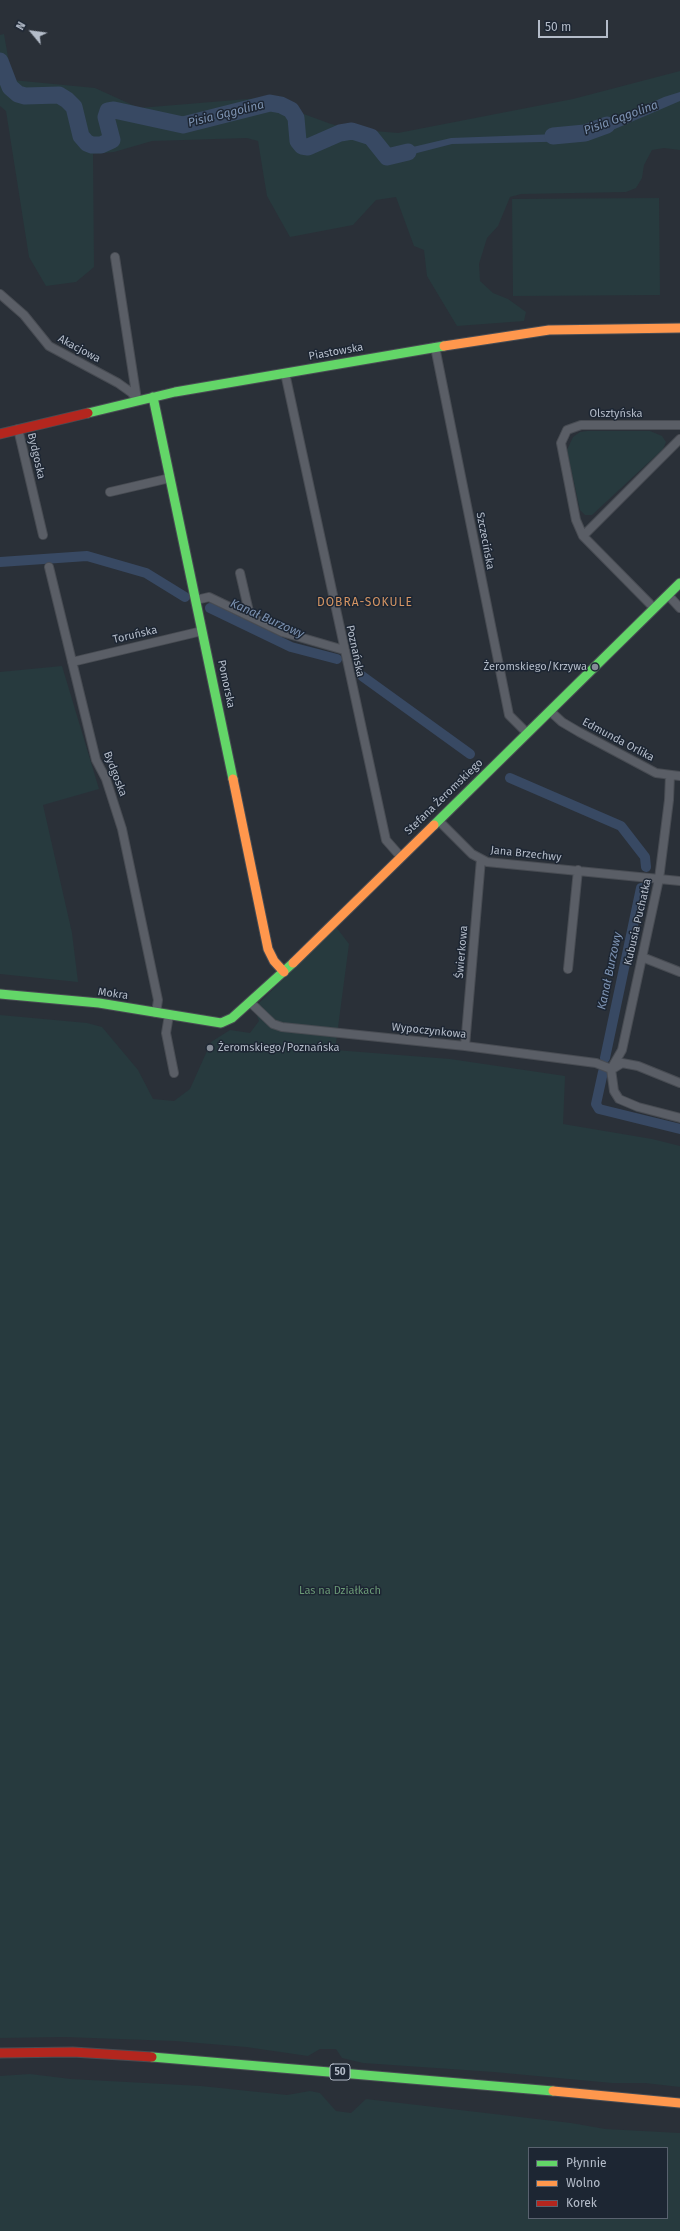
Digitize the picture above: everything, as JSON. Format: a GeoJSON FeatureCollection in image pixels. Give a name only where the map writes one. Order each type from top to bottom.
{"type":"FeatureCollection","features":[{"type":"Feature","properties":{"kind":"street"},"geometry":{"type":"LineString","coordinates":[[115,257],[137,400]]}},
{"type":"Feature","properties":{"kind":"street","name":"Akacjowa"},"geometry":{"type":"LineString","coordinates":[[0,294],[32,324],[49,346],[118,383],[132,393],[137,400]]}},
{"type":"Feature","properties":{"kind":"street","name":"Piastowska"},"geometry":{"type":"LineString","coordinates":[[0,434],[137,400],[513,334],[549,330],[680,328]]}},
{"type":"Feature","properties":{"kind":"street","name":"Szczecińska"},"geometry":{"type":"LineString","coordinates":[[435,347],[509,715],[527,733]]}},
{"type":"Feature","properties":{"kind":"street","name":"Poznańska"},"geometry":{"type":"LineString","coordinates":[[285,373],[386,840],[401,857]]}},
{"type":"Feature","properties":{"kind":"street","name":"Pomorska"},"geometry":{"type":"LineString","coordinates":[[153,397],[268,949],[274,961],[284,972]]}},
{"type":"Feature","properties":{"kind":"street","name":"Olsztyńska"},"geometry":{"type":"LineString","coordinates":[[654,608],[583,536],[576,520],[561,443],[567,430],[581,425],[680,425]]}},
{"type":"Feature","properties":{"kind":"street","name":"Bydgoska"},"geometry":{"type":"LineString","coordinates":[[18,429],[43,535]]}},
{"type":"Feature","properties":{"kind":"street"},"geometry":{"type":"LineString","coordinates":[[583,536],[680,439]]}},
{"type":"Feature","properties":{"kind":"street"},"geometry":{"type":"LineString","coordinates":[[110,492],[170,478]]}},
{"type":"Feature","properties":{"kind":"street","name":"Bydgoska"},"geometry":{"type":"LineString","coordinates":[[49,567],[96,760],[106,779],[122,829],[158,1000],[156,1013]]}},
{"type":"Feature","properties":{"kind":"street"},"geometry":{"type":"LineString","coordinates":[[240,573],[250,616]]}},
{"type":"Feature","properties":{"kind":"street","name":"Stefana Żeromskiego"},"geometry":{"type":"LineString","coordinates":[[221,1023],[232,1018],[251,1003],[284,972],[680,583]]}},
{"type":"Feature","properties":{"kind":"street"},"geometry":{"type":"LineString","coordinates":[[668,595],[680,608]]}},
{"type":"Feature","properties":{"kind":"street"},"geometry":{"type":"LineString","coordinates":[[196,600],[208,597],[299,638],[344,650]]}},
{"type":"Feature","properties":{"kind":"street","name":"Toruńska"},"geometry":{"type":"LineString","coordinates":[[72,662],[202,631]]}},
{"type":"Feature","properties":{"kind":"street","name":"Edmunda Orlika"},"geometry":{"type":"LineString","coordinates":[[550,711],[562,722],[656,773],[680,776]]}},
{"type":"Feature","properties":{"kind":"street","name":"Kubusia Puchatka"},"geometry":{"type":"LineString","coordinates":[[612,1069],[622,1050],[659,879],[669,800],[670,775]]}},
{"type":"Feature","properties":{"kind":"street","name":"Jana Brzechwy"},"geometry":{"type":"LineString","coordinates":[[438,821],[472,854],[481,859],[680,881]]}},
{"type":"Feature","properties":{"kind":"street","name":"Świerkowa"},"geometry":{"type":"LineString","coordinates":[[465,1046],[481,859]]}},
{"type":"Feature","properties":{"kind":"street"},"geometry":{"type":"LineString","coordinates":[[568,969],[578,870]]}},
{"type":"Feature","properties":{"kind":"street"},"geometry":{"type":"LineString","coordinates":[[642,957],[680,972]]}},
{"type":"Feature","properties":{"kind":"street","name":"Mokra"},"geometry":{"type":"LineString","coordinates":[[0,994],[99,1003],[221,1023]]}},
{"type":"Feature","properties":{"kind":"street","name":"Wypoczynkowa"},"geometry":{"type":"LineString","coordinates":[[251,1003],[273,1024],[282,1027],[465,1046],[596,1063],[612,1069]]}},
{"type":"Feature","properties":{"kind":"street"},"geometry":{"type":"LineString","coordinates":[[169,1015],[166,1033],[174,1073]]}},
{"type":"Feature","properties":{"kind":"street"},"geometry":{"type":"LineString","coordinates":[[680,1083],[638,1066],[622,1063],[612,1069],[614,1091],[619,1100],[638,1107],[680,1118]]}},
{"type":"Feature","properties":{"kind":"street","name":"50"},"geometry":{"type":"LineString","coordinates":[[0,2053],[74,2052],[207,2060],[680,2103]]}},
{"type":"Feature","properties":{"kind":"green space"},"geometry":{"type":"Polygon","coordinates":[[[4,34],[12,80],[95,88],[139,108],[260,98],[331,124],[350,129],[398,133],[573,99],[680,71],[680,150],[664,148],[652,150],[644,165],[642,178],[636,188],[626,192],[521,194],[510,197],[498,226],[487,238],[479,264],[480,281],[493,293],[508,299],[526,312],[524,321],[457,326],[427,276],[424,250],[414,246],[396,197],[376,200],[353,225],[290,237],[267,196],[258,141],[247,138],[152,141],[114,152],[93,154],[94,267],[76,282],[46,286],[29,257],[6,111],[0,106],[0,35],[4,34]]]}},
{"type":"Feature","properties":{"kind":"green space"},"geometry":{"type":"Polygon","coordinates":[[[659,198],[660,295],[513,296],[512,199],[659,198]]]}},
{"type":"Feature","properties":{"kind":"green space"},"geometry":{"type":"Polygon","coordinates":[[[650,431],[662,436],[666,442],[663,449],[592,515],[585,515],[580,510],[567,450],[573,437],[580,432],[650,431]]]}},
{"type":"Feature","properties":{"kind":"green space"},"geometry":{"type":"Polygon","coordinates":[[[62,666],[99,789],[43,805],[72,933],[78,982],[0,974],[0,672],[62,666]]]}},
{"type":"Feature","properties":{"kind":"green space","name":"Las na Działkach"},"geometry":{"type":"Polygon","coordinates":[[[336,927],[349,944],[335,1050],[450,1059],[565,1076],[563,1124],[652,1139],[680,1146],[680,2087],[645,2083],[612,2083],[494,2072],[363,2063],[342,2058],[336,2049],[320,2049],[308,2056],[246,2047],[175,2041],[64,2037],[0,2038],[0,1015],[87,1023],[102,1027],[138,1070],[153,1099],[174,1101],[190,1089],[211,1042],[230,1030],[250,1033],[259,1021],[254,1008],[336,927]]]}},
{"type":"Feature","properties":{"kind":"green space"},"geometry":{"type":"Polygon","coordinates":[[[30,2074],[71,2079],[201,2086],[287,2095],[310,2091],[320,2093],[336,2111],[351,2113],[366,2099],[571,2123],[605,2129],[680,2133],[680,2231],[0,2231],[0,2076],[30,2074]]]}},
{"type":"Feature","properties":{"kind":"water"},"geometry":{"type":"Polygon","coordinates":[[[680,92],[680,101],[587,141],[452,144],[390,160],[383,154],[451,138],[584,133],[664,97],[680,92]]]}},
{"type":"Feature","properties":{"kind":"waterway","name":"Pisia Gągolina"},"geometry":{"type":"LineString","coordinates":[[0,61],[10,87],[18,94],[25,96],[59,95],[67,100],[74,107],[81,136],[87,143],[92,145],[101,145],[112,140],[106,117],[108,111],[114,110],[183,125],[270,103],[281,105],[291,110],[296,118],[298,141],[302,146],[308,147],[340,133],[352,131],[371,137],[387,157],[408,152]]}},
{"type":"Feature","properties":{"kind":"waterway","name":"Pisia Gągolina"},"geometry":{"type":"LineString","coordinates":[[553,136],[585,133],[607,125]]}},
{"type":"Feature","properties":{"kind":"waterway","name":"Kanał Burzowy"},"geometry":{"type":"LineString","coordinates":[[0,562],[87,556],[146,573],[185,597]]}},
{"type":"Feature","properties":{"kind":"waterway","name":"Kanał Burzowy"},"geometry":{"type":"LineString","coordinates":[[210,608],[291,647],[337,659]]}},
{"type":"Feature","properties":{"kind":"waterway","name":"Kanał Burzowy"},"geometry":{"type":"LineString","coordinates":[[362,676],[470,754]]}},
{"type":"Feature","properties":{"kind":"waterway","name":"Kanał Burzowy"},"geometry":{"type":"LineString","coordinates":[[510,778],[621,826],[645,857],[646,867]]}},
{"type":"Feature","properties":{"kind":"waterway","name":"Kanał Burzowy"},"geometry":{"type":"LineString","coordinates":[[605,1058],[641,888]]}},
{"type":"Feature","properties":{"kind":"waterway","name":"Kanał Burzowy"},"geometry":{"type":"LineString","coordinates":[[603,1072],[596,1104],[599,1109],[680,1129]]}},
{"type":"Feature","properties":{"kind":"traffic: fast"},"geometry":{"type":"LineString","coordinates":[[88,413],[175,392],[444,346]]}},
{"type":"Feature","properties":{"kind":"traffic: fast"},"geometry":{"type":"LineString","coordinates":[[153,397],[233,779]]}},
{"type":"Feature","properties":{"kind":"traffic: fast"},"geometry":{"type":"LineString","coordinates":[[434,825],[680,583]]}},
{"type":"Feature","properties":{"kind":"traffic: fast"},"geometry":{"type":"LineString","coordinates":[[0,994],[99,1003],[221,1023],[232,1018],[293,963]]}},
{"type":"Feature","properties":{"kind":"traffic: fast"},"geometry":{"type":"LineString","coordinates":[[152,2057],[553,2091]]}},
{"type":"Feature","properties":{"kind":"traffic: slow"},"geometry":{"type":"LineString","coordinates":[[444,346],[549,330],[680,328]]}},
{"type":"Feature","properties":{"kind":"traffic: slow"},"geometry":{"type":"LineString","coordinates":[[233,779],[268,949],[274,961],[284,972]]}},
{"type":"Feature","properties":{"kind":"traffic: slow"},"geometry":{"type":"LineString","coordinates":[[293,963],[434,825]]}},
{"type":"Feature","properties":{"kind":"traffic: slow"},"geometry":{"type":"LineString","coordinates":[[553,2091],[680,2103]]}},
{"type":"Feature","properties":{"kind":"traffic: jam"},"geometry":{"type":"LineString","coordinates":[[0,434],[88,413]]}},
{"type":"Feature","properties":{"kind":"traffic: jam"},"geometry":{"type":"LineString","coordinates":[[0,2053],[73,2052],[152,2057]]}},
{"type":"Feature","properties":{"kind":"place","name":"Żeromskiego/Krzywa"},"geometry":{"type":"Point","coordinates":[595,667]}},
{"type":"Feature","properties":{"kind":"place","name":"Żeromskiego/Poznańska"},"geometry":{"type":"Point","coordinates":[210,1048]}},
{"type":"Feature","properties":{"kind":"district","name":"DOBRA-SOKULE"},"geometry":{"type":"Point","coordinates":[365,603]}}]}
